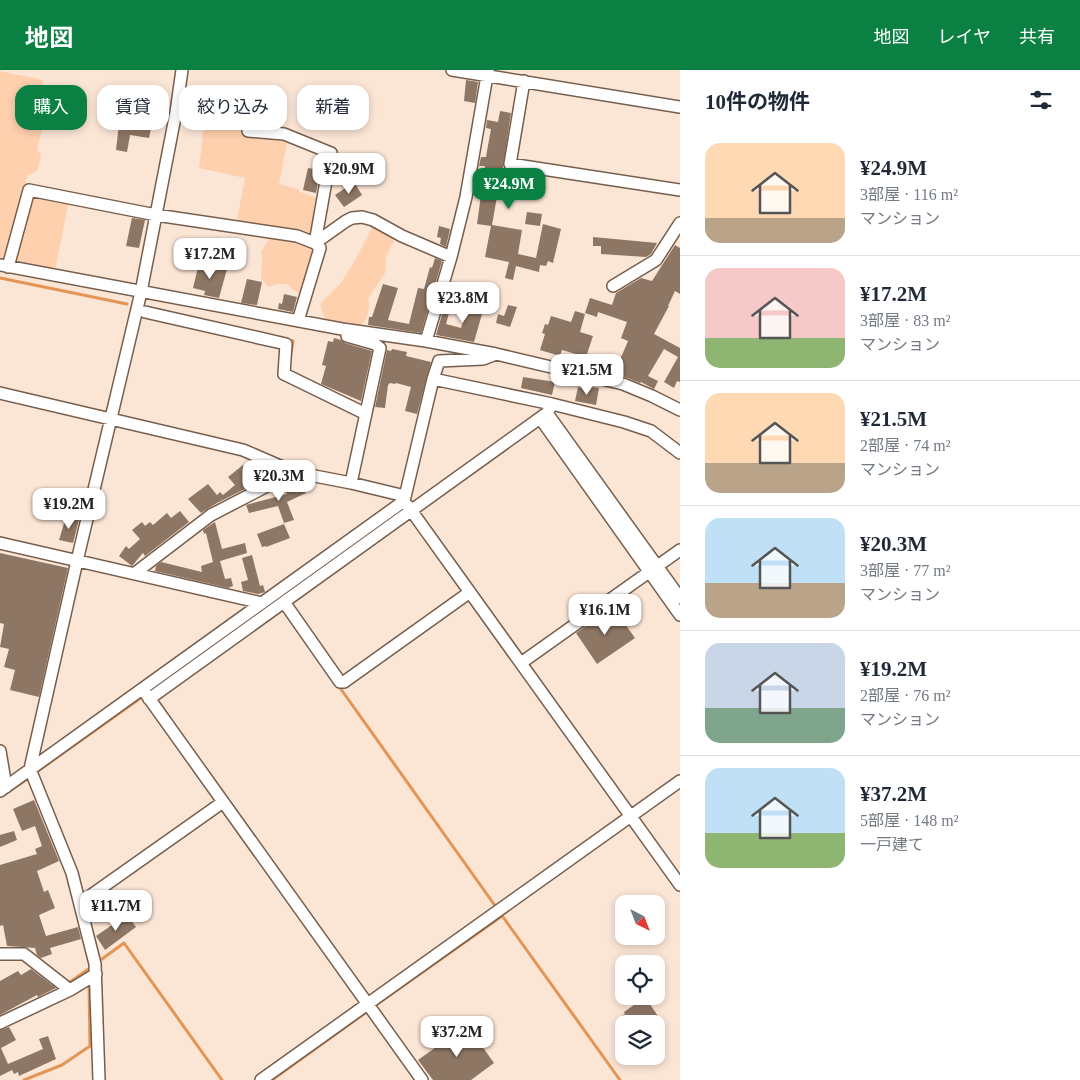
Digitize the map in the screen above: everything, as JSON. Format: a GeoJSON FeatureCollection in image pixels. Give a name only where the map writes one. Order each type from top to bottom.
{"type":"FeatureCollection","features":[{"type":"Feature","properties":{"kind":"street"},"geometry":{"type":"LineString","coordinates":[[99,1080],[95,964],[72,873],[30,769],[141,292],[176,112],[182,70]]}},
{"type":"Feature","properties":{"kind":"street"},"geometry":{"type":"LineString","coordinates":[[452,70],[487,73],[680,107]]}},
{"type":"Feature","properties":{"kind":"street"},"geometry":{"type":"LineString","coordinates":[[426,341],[451,257],[466,197],[487,73]]}},
{"type":"Feature","properties":{"kind":"street"},"geometry":{"type":"LineString","coordinates":[[524,81],[510,164],[680,190]]}},
{"type":"Feature","properties":{"kind":"street"},"geometry":{"type":"LineString","coordinates":[[248,131],[284,134],[332,153],[315,243]]}},
{"type":"Feature","properties":{"kind":"street"},"geometry":{"type":"LineString","coordinates":[[298,321],[320,248],[315,243],[297,236],[156,215],[29,190],[4,266],[141,292],[298,321],[342,329],[426,341],[496,354],[623,384],[680,410]]}},
{"type":"Feature","properties":{"kind":"street"},"geometry":{"type":"LineString","coordinates":[[315,243],[346,221],[362,217],[373,220],[402,236],[451,257]]}},
{"type":"Feature","properties":{"kind":"street"},"geometry":{"type":"LineString","coordinates":[[613,286],[656,260],[680,223]]}},
{"type":"Feature","properties":{"kind":"street"},"geometry":{"type":"LineString","coordinates":[[145,312],[286,344],[284,374],[364,414]]}},
{"type":"Feature","properties":{"kind":"street"},"geometry":{"type":"LineString","coordinates":[[342,329],[344,335],[375,344],[380,348],[364,414],[351,483]]}},
{"type":"Feature","properties":{"kind":"street"},"geometry":{"type":"LineString","coordinates":[[3,789],[262,603],[404,498],[439,361],[483,359],[496,354]]}},
{"type":"Feature","properties":{"kind":"street"},"geometry":{"type":"LineString","coordinates":[[433,379],[546,412],[624,422],[651,431],[680,453]]}},
{"type":"Feature","properties":{"kind":"street"},"geometry":{"type":"LineString","coordinates":[[0,393],[243,450],[294,472],[351,483],[404,498],[411,511],[680,886]]}},
{"type":"Feature","properties":{"kind":"street"},"geometry":{"type":"LineString","coordinates":[[149,699],[546,412]]}},
{"type":"Feature","properties":{"kind":"street"},"geometry":{"type":"LineString","coordinates":[[546,412],[653,569],[680,614]]}},
{"type":"Feature","properties":{"kind":"street"},"geometry":{"type":"LineString","coordinates":[[135,573],[211,515],[294,472]]}},
{"type":"Feature","properties":{"kind":"street"},"geometry":{"type":"LineString","coordinates":[[0,543],[262,603]]}},
{"type":"Feature","properties":{"kind":"street"},"geometry":{"type":"LineString","coordinates":[[521,664],[680,550]]}},
{"type":"Feature","properties":{"kind":"street"},"geometry":{"type":"LineString","coordinates":[[653,569],[680,598]]}},
{"type":"Feature","properties":{"kind":"street"},"geometry":{"type":"LineString","coordinates":[[284,602],[340,682],[344,682],[470,592]]}},
{"type":"Feature","properties":{"kind":"street"},"geometry":{"type":"LineString","coordinates":[[142,688],[422,1080]]}},
{"type":"Feature","properties":{"kind":"street"},"geometry":{"type":"LineString","coordinates":[[0,751],[3,789]]}},
{"type":"Feature","properties":{"kind":"street"},"geometry":{"type":"LineString","coordinates":[[261,1080],[680,781]]}},
{"type":"Feature","properties":{"kind":"street"},"geometry":{"type":"LineString","coordinates":[[80,903],[223,802]]}},
{"type":"Feature","properties":{"kind":"street"},"geometry":{"type":"LineString","coordinates":[[0,954],[24,954],[70,990]]}},
{"type":"Feature","properties":{"kind":"street"},"geometry":{"type":"LineString","coordinates":[[0,1023],[70,990],[96,974]]}},
{"type":"Feature","properties":{"kind":"shaded area"},"geometry":{"type":"Polygon","coordinates":[[[0,71],[43,80],[43,85],[15,85],[15,130],[42,130],[37,149],[41,156],[38,170],[27,176],[8,258],[3,262],[0,261],[0,71]]]}},
{"type":"Feature","properties":{"kind":"shaded area"},"geometry":{"type":"Polygon","coordinates":[[[204,130],[248,130],[248,133],[288,138],[279,184],[298,189],[300,192],[320,199],[313,239],[236,225],[245,178],[199,168],[204,130]]]}},
{"type":"Feature","properties":{"kind":"shaded area"},"geometry":{"type":"Polygon","coordinates":[[[34,193],[69,200],[55,271],[15,263],[34,193]]]}},
{"type":"Feature","properties":{"kind":"shaded area"},"geometry":{"type":"Polygon","coordinates":[[[374,224],[391,235],[394,241],[386,257],[385,273],[368,299],[367,317],[360,326],[329,321],[324,317],[320,304],[340,284],[352,266],[374,224]]]}},
{"type":"Feature","properties":{"kind":"shaded area"},"geometry":{"type":"Polygon","coordinates":[[[275,235],[297,239],[317,249],[303,296],[287,284],[268,287],[261,278],[261,252],[269,239],[275,235]]]}},
{"type":"Feature","properties":{"kind":"building"},"geometry":{"type":"Polygon","coordinates":[[[466,80],[478,82],[475,103],[464,101],[466,80]]]}},
{"type":"Feature","properties":{"kind":"building"},"geometry":{"type":"Polygon","coordinates":[[[500,111],[511,113],[492,225],[522,230],[518,254],[536,258],[543,224],[561,229],[553,263],[548,261],[546,266],[540,265],[539,272],[516,266],[513,280],[505,278],[509,262],[485,257],[491,226],[477,224],[481,195],[487,196],[490,173],[484,172],[485,166],[479,166],[481,157],[486,157],[491,129],[486,128],[487,120],[498,122],[500,111]]]}},
{"type":"Feature","properties":{"kind":"building"},"geometry":{"type":"Polygon","coordinates":[[[118,130],[151,130],[149,138],[130,135],[127,152],[116,150],[118,130]]]}},
{"type":"Feature","properties":{"kind":"building"},"geometry":{"type":"Polygon","coordinates":[[[308,168],[320,170],[316,193],[303,190],[308,168]]]}},
{"type":"Feature","properties":{"kind":"building"},"geometry":{"type":"Polygon","coordinates":[[[354,182],[362,195],[344,207],[335,195],[354,182]]]}},
{"type":"Feature","properties":{"kind":"building"},"geometry":{"type":"Polygon","coordinates":[[[527,212],[542,214],[540,226],[525,224],[527,212]]]}},
{"type":"Feature","properties":{"kind":"building"},"geometry":{"type":"Polygon","coordinates":[[[132,218],[145,220],[139,248],[126,246],[132,218]]]}},
{"type":"Feature","properties":{"kind":"building"},"geometry":{"type":"Polygon","coordinates":[[[439,226],[450,229],[446,247],[440,244],[441,238],[437,237],[439,226]]]}},
{"type":"Feature","properties":{"kind":"building"},"geometry":{"type":"Polygon","coordinates":[[[593,237],[657,243],[651,254],[646,257],[601,254],[601,246],[593,246],[593,237]]]}},
{"type":"Feature","properties":{"kind":"building"},"geometry":{"type":"Polygon","coordinates":[[[675,245],[680,248],[680,294],[675,291],[654,334],[680,348],[680,382],[677,381],[674,388],[664,382],[678,357],[664,349],[648,376],[658,381],[654,389],[641,382],[592,369],[595,359],[617,367],[628,341],[621,338],[627,322],[598,312],[597,317],[585,313],[590,298],[612,305],[616,293],[641,278],[652,281],[675,245]]]}},
{"type":"Feature","properties":{"kind":"building"},"geometry":{"type":"Polygon","coordinates":[[[435,258],[442,261],[421,333],[368,325],[369,317],[372,317],[383,284],[398,288],[388,320],[409,324],[418,288],[424,289],[430,267],[432,268],[435,258]]]}},
{"type":"Feature","properties":{"kind":"building"},"geometry":{"type":"Polygon","coordinates":[[[199,263],[227,269],[219,298],[204,295],[205,291],[193,288],[199,263]]]}},
{"type":"Feature","properties":{"kind":"building"},"geometry":{"type":"Polygon","coordinates":[[[247,279],[262,282],[257,305],[241,303],[247,279]]]}},
{"type":"Feature","properties":{"kind":"building"},"geometry":{"type":"Polygon","coordinates":[[[284,294],[297,297],[293,312],[278,309],[279,303],[282,304],[284,294]]]}},
{"type":"Feature","properties":{"kind":"building"},"geometry":{"type":"Polygon","coordinates":[[[468,302],[484,307],[474,342],[436,335],[443,311],[449,313],[446,324],[461,328],[468,302]]]}},
{"type":"Feature","properties":{"kind":"building"},"geometry":{"type":"Polygon","coordinates":[[[508,305],[517,307],[510,327],[496,323],[498,314],[504,316],[508,305]]]}},
{"type":"Feature","properties":{"kind":"building"},"geometry":{"type":"Polygon","coordinates":[[[575,311],[585,314],[580,332],[593,336],[586,357],[562,350],[560,356],[540,350],[545,334],[542,333],[545,324],[548,325],[551,316],[571,322],[575,311]]]}},
{"type":"Feature","properties":{"kind":"building"},"geometry":{"type":"Polygon","coordinates":[[[334,338],[372,351],[361,401],[321,384],[326,366],[322,365],[328,341],[333,342],[334,338]]]}},
{"type":"Feature","properties":{"kind":"building"},"geometry":{"type":"Polygon","coordinates":[[[392,349],[407,352],[406,356],[431,362],[417,414],[405,411],[411,387],[396,383],[388,385],[385,408],[375,407],[387,350],[391,351],[392,349]]]}},
{"type":"Feature","properties":{"kind":"building"},"geometry":{"type":"Polygon","coordinates":[[[523,377],[555,382],[552,395],[521,388],[523,377]]]}},
{"type":"Feature","properties":{"kind":"building"},"geometry":{"type":"Polygon","coordinates":[[[578,387],[591,390],[591,387],[599,388],[596,405],[575,401],[578,387]]]}},
{"type":"Feature","properties":{"kind":"building"},"geometry":{"type":"Polygon","coordinates":[[[243,465],[251,474],[259,466],[263,470],[266,468],[276,473],[201,513],[188,499],[208,484],[217,495],[220,492],[223,495],[235,485],[228,477],[243,465]]]}},
{"type":"Feature","properties":{"kind":"building"},"geometry":{"type":"Polygon","coordinates":[[[293,481],[298,491],[305,490],[306,493],[287,502],[294,520],[284,523],[278,506],[249,513],[246,505],[287,494],[282,486],[293,481]]]}},
{"type":"Feature","properties":{"kind":"building"},"geometry":{"type":"Polygon","coordinates":[[[180,511],[189,522],[145,556],[143,553],[132,566],[119,556],[126,546],[129,549],[140,539],[132,530],[142,522],[145,526],[150,522],[153,525],[167,513],[171,518],[180,511]]]}},
{"type":"Feature","properties":{"kind":"building"},"geometry":{"type":"Polygon","coordinates":[[[66,517],[79,520],[73,543],[59,540],[66,517]]]}},
{"type":"Feature","properties":{"kind":"building"},"geometry":{"type":"Polygon","coordinates":[[[215,522],[222,549],[245,543],[247,553],[220,561],[225,579],[231,578],[233,586],[228,588],[155,571],[156,566],[161,562],[202,572],[201,566],[213,562],[206,533],[204,534],[203,530],[215,522]]]}},
{"type":"Feature","properties":{"kind":"building"},"geometry":{"type":"Polygon","coordinates":[[[284,524],[290,538],[262,547],[257,534],[284,524]]]}},
{"type":"Feature","properties":{"kind":"building"},"geometry":{"type":"Polygon","coordinates":[[[0,553],[68,568],[39,697],[10,690],[15,670],[4,667],[9,649],[0,647],[4,624],[0,623],[0,553]]]}},
{"type":"Feature","properties":{"kind":"building"},"geometry":{"type":"Polygon","coordinates":[[[252,555],[260,586],[263,585],[265,592],[258,594],[243,591],[241,582],[248,580],[242,558],[252,555]]]}},
{"type":"Feature","properties":{"kind":"building"},"geometry":{"type":"Polygon","coordinates":[[[613,607],[635,638],[597,664],[576,633],[613,607]]]}},
{"type":"Feature","properties":{"kind":"building"},"geometry":{"type":"Polygon","coordinates":[[[34,800],[59,861],[37,871],[44,892],[48,890],[55,908],[39,915],[46,936],[78,927],[81,939],[50,948],[52,954],[41,958],[37,955],[35,948],[7,946],[3,925],[0,926],[0,865],[37,854],[35,849],[42,846],[35,826],[22,831],[13,809],[34,800]]]}},
{"type":"Feature","properties":{"kind":"building"},"geometry":{"type":"Polygon","coordinates":[[[14,831],[17,840],[0,847],[0,835],[14,831]]]}},
{"type":"Feature","properties":{"kind":"building"},"geometry":{"type":"Polygon","coordinates":[[[127,915],[136,927],[105,950],[96,936],[127,915]]]}},
{"type":"Feature","properties":{"kind":"building"},"geometry":{"type":"Polygon","coordinates":[[[31,969],[56,988],[38,997],[37,995],[0,1015],[0,981],[18,971],[21,975],[31,969]]]}},
{"type":"Feature","properties":{"kind":"building"},"geometry":{"type":"Polygon","coordinates":[[[634,1005],[650,1005],[657,1015],[623,1015],[625,1014],[624,1012],[634,1005]]]}},
{"type":"Feature","properties":{"kind":"building"},"geometry":{"type":"Polygon","coordinates":[[[467,1025],[494,1063],[471,1080],[433,1080],[418,1060],[467,1025]]]}},
{"type":"Feature","properties":{"kind":"building"},"geometry":{"type":"Polygon","coordinates":[[[9,1027],[16,1040],[1,1048],[8,1064],[43,1049],[39,1039],[48,1036],[56,1059],[19,1076],[18,1072],[14,1074],[12,1070],[0,1076],[0,1030],[9,1027]]]}},
{"type":"Feature","properties":{"kind":"waterway"},"geometry":{"type":"LineString","coordinates":[[0,278],[127,304]]}},
{"type":"Feature","properties":{"kind":"waterway"},"geometry":{"type":"LineString","coordinates":[[287,340],[293,341],[290,359]]}},
{"type":"Feature","properties":{"kind":"waterway"},"geometry":{"type":"LineString","coordinates":[[151,692],[278,599]]}},
{"type":"Feature","properties":{"kind":"waterway"},"geometry":{"type":"LineString","coordinates":[[338,685],[496,907]]}},
{"type":"Feature","properties":{"kind":"waterway"},"geometry":{"type":"LineString","coordinates":[[38,771],[142,697]]}},
{"type":"Feature","properties":{"kind":"waterway"},"geometry":{"type":"LineString","coordinates":[[156,698],[176,727]]}},
{"type":"Feature","properties":{"kind":"waterway"},"geometry":{"type":"LineString","coordinates":[[5,794],[26,780]]}},
{"type":"Feature","properties":{"kind":"waterway"},"geometry":{"type":"LineString","coordinates":[[376,1005],[502,916]]}},
{"type":"Feature","properties":{"kind":"waterway"},"geometry":{"type":"LineString","coordinates":[[503,917],[620,1080]]}},
{"type":"Feature","properties":{"kind":"waterway"},"geometry":{"type":"LineString","coordinates":[[102,959],[124,943],[222,1080]]}},
{"type":"Feature","properties":{"kind":"waterway"},"geometry":{"type":"LineString","coordinates":[[70,982],[90,968]]}},
{"type":"Feature","properties":{"kind":"waterway"},"geometry":{"type":"LineString","coordinates":[[24,1080],[62,1065],[90,1046],[89,986]]}},
{"type":"Feature","properties":{"kind":"waterway"},"geometry":{"type":"LineString","coordinates":[[272,1080],[368,1011],[369,1013]]}}]}
